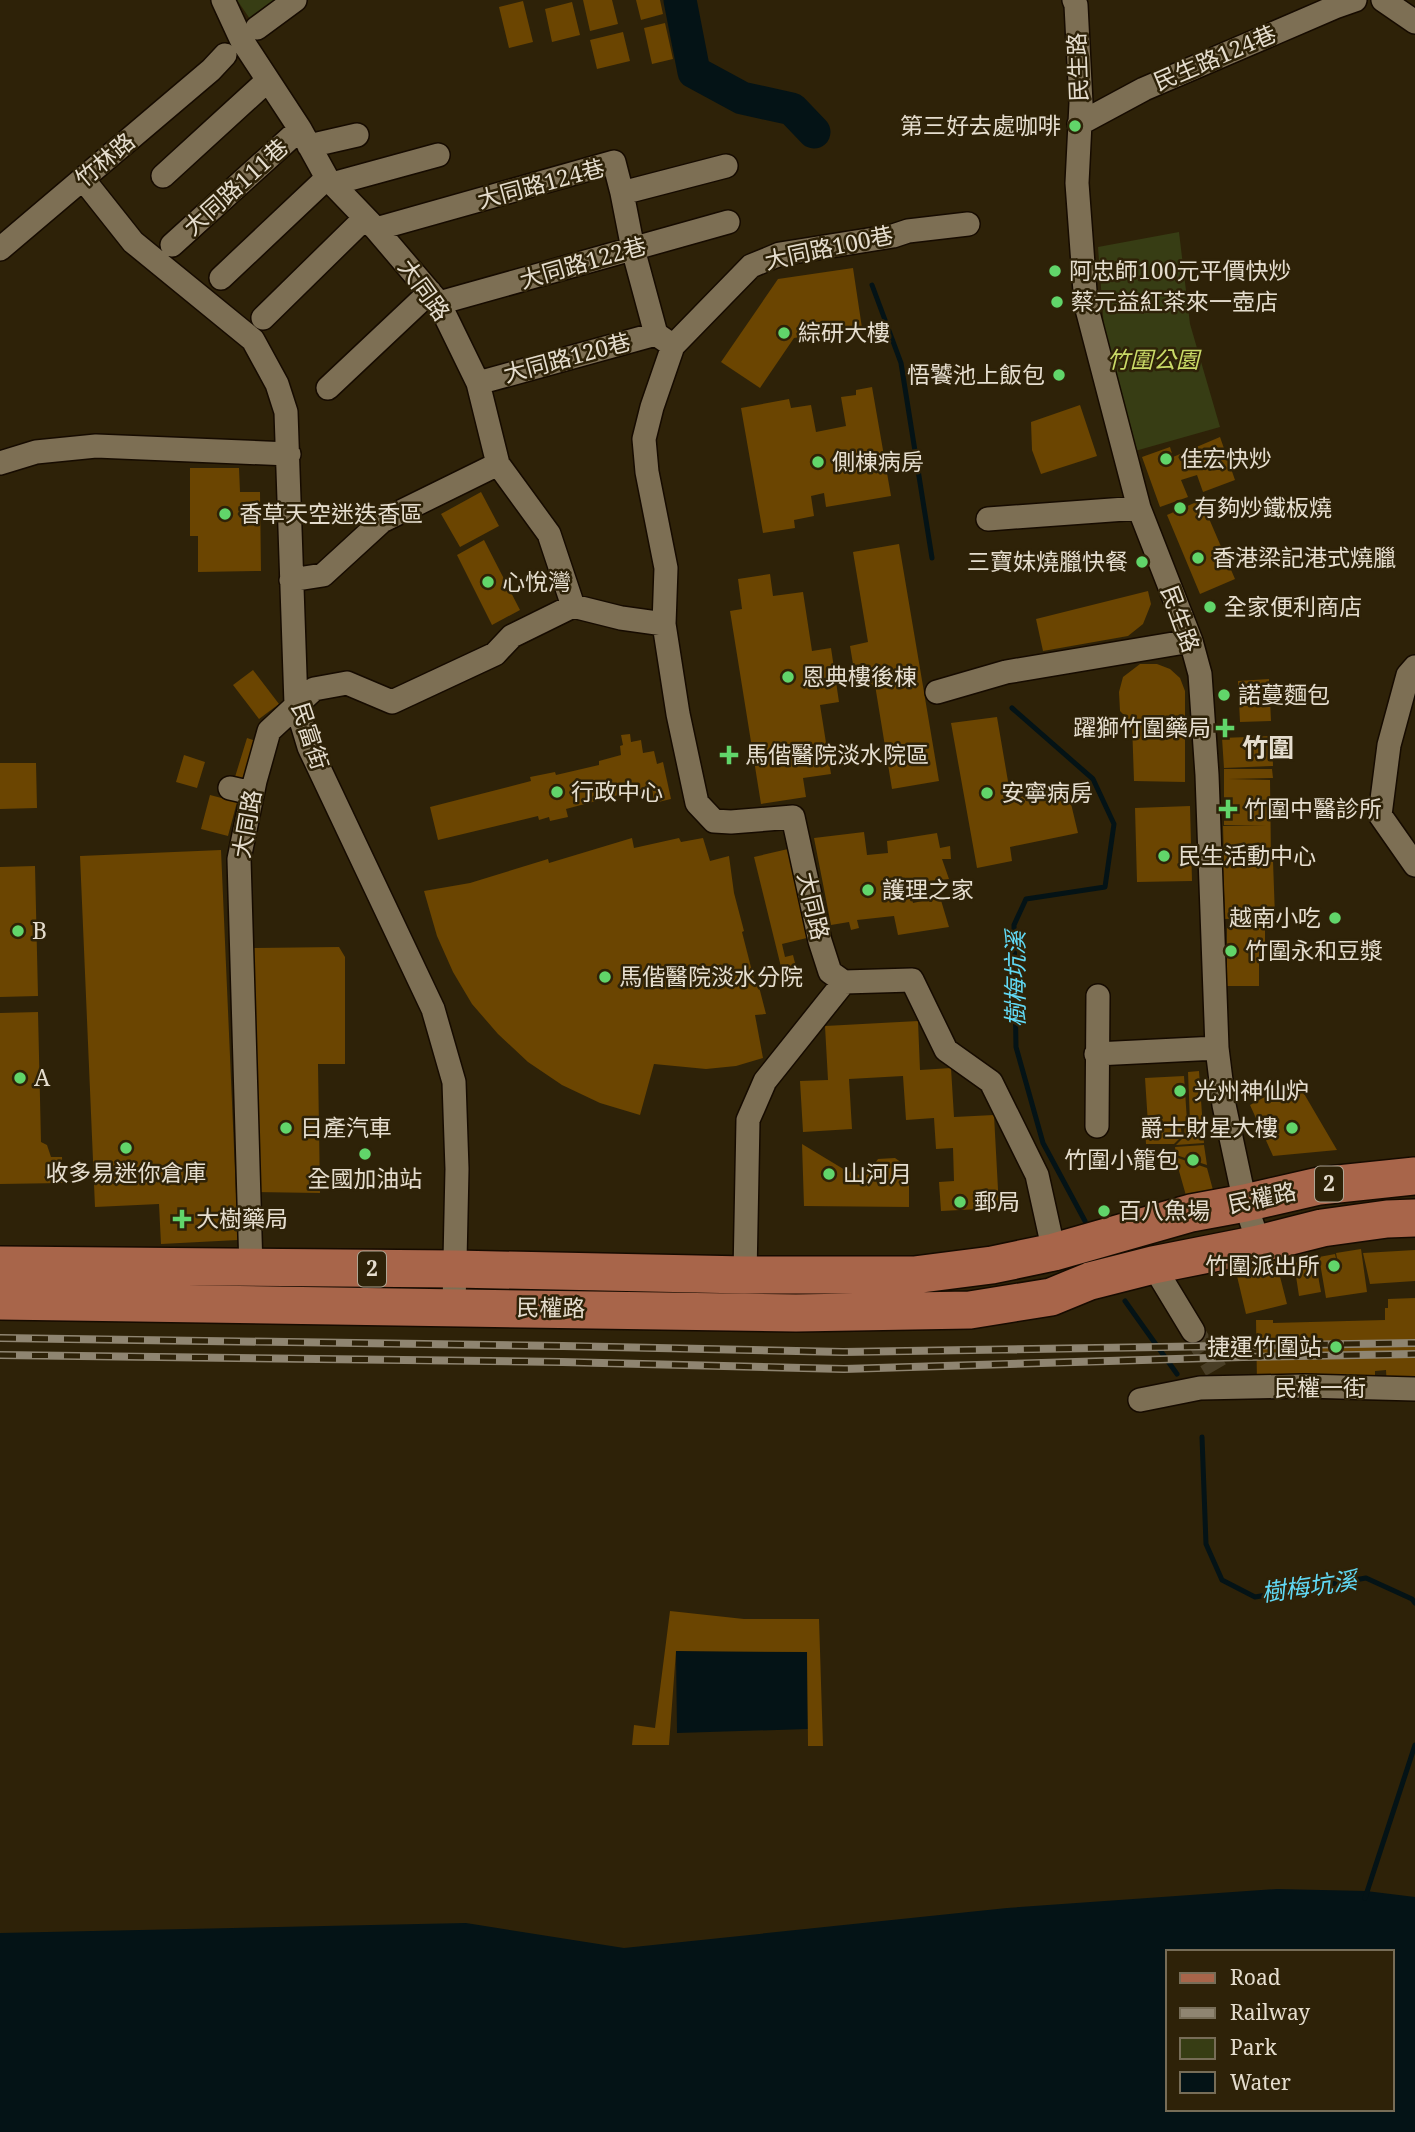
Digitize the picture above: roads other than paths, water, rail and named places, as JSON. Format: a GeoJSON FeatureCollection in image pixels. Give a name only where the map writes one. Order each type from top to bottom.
{"type":"FeatureCollection","features":[{"type":"Feature","properties":{"kind":"main road","name":"民權路"},"geometry":{"type":"LineString","coordinates":[[0,1265],[914,1275],[992,1265],[1084,1244],[1191,1213],[1320,1186],[1415,1176]]}},
{"type":"Feature","properties":{"kind":"main road","name":"民權路"},"geometry":{"type":"LineString","coordinates":[[0,1301],[796,1313],[970,1310],[1051,1297],[1124,1273],[1322,1228],[1415,1218]]}},
{"type":"Feature","properties":{"kind":"street","name":"大同路"},"geometry":{"type":"LineString","coordinates":[[223,0],[242,39],[329,181],[371,224],[434,297],[478,383],[498,464],[549,534],[573,606],[512,636],[495,654],[392,702],[346,683],[314,689],[269,731],[241,790],[239,859],[251,1269]]}},
{"type":"Feature","properties":{"kind":"street"},"geometry":{"type":"LineString","coordinates":[[264,26],[295,0]]}},
{"type":"Feature","properties":{"kind":"street","name":"民生路"},"geometry":{"type":"LineString","coordinates":[[1074,0],[1081,103],[1077,183],[1086,305],[1139,508],[1191,640],[1200,674],[1207,775],[1217,1048],[1224,1105],[1245,1203],[1259,1244]]}},
{"type":"Feature","properties":{"kind":"street","name":"民生路124巷"},"geometry":{"type":"LineString","coordinates":[[1079,124],[1144,89],[1355,0]]}},
{"type":"Feature","properties":{"kind":"street"},"geometry":{"type":"LineString","coordinates":[[1383,0],[1415,22]]}},
{"type":"Feature","properties":{"kind":"street","name":"竹林路"},"geometry":{"type":"LineString","coordinates":[[0,249],[221,62]]}},
{"type":"Feature","properties":{"kind":"street"},"geometry":{"type":"LineString","coordinates":[[163,176],[268,80]]}},
{"type":"Feature","properties":{"kind":"street"},"geometry":{"type":"LineString","coordinates":[[304,138],[357,135]]}},
{"type":"Feature","properties":{"kind":"street","name":"大同路111巷"},"geometry":{"type":"LineString","coordinates":[[172,245],[304,138]]}},
{"type":"Feature","properties":{"kind":"street"},"geometry":{"type":"LineString","coordinates":[[221,278],[329,181],[438,155]]}},
{"type":"Feature","properties":{"kind":"street","name":"大同路124巷"},"geometry":{"type":"LineString","coordinates":[[371,224],[614,162],[622,193],[726,166]]}},
{"type":"Feature","properties":{"kind":"street","name":"民富街"},"geometry":{"type":"LineString","coordinates":[[83,179],[134,242],[253,340],[277,384],[286,412],[289,454],[296,704],[309,747],[433,1009],[454,1082],[457,1169],[454,1306]]}},
{"type":"Feature","properties":{"kind":"street"},"geometry":{"type":"LineString","coordinates":[[622,193],[633,249],[665,340]]}},
{"type":"Feature","properties":{"kind":"street","name":"大同路122巷"},"geometry":{"type":"LineString","coordinates":[[434,297],[633,249],[727,222]]}},
{"type":"Feature","properties":{"kind":"street"},"geometry":{"type":"LineString","coordinates":[[263,318],[371,224]]}},
{"type":"Feature","properties":{"kind":"street","name":"大同路100巷"},"geometry":{"type":"LineString","coordinates":[[664,624],[666,568],[647,472],[644,439],[665,340],[751,266],[780,254],[908,231],[968,224]]}},
{"type":"Feature","properties":{"kind":"street"},"geometry":{"type":"LineString","coordinates":[[328,388],[434,297]]}},
{"type":"Feature","properties":{"kind":"street","name":"大同路120巷"},"geometry":{"type":"LineString","coordinates":[[478,383],[665,340]]}},
{"type":"Feature","properties":{"kind":"street"},"geometry":{"type":"LineString","coordinates":[[0,463],[36,452],[96,446],[289,454]]}},
{"type":"Feature","properties":{"kind":"street"},"geometry":{"type":"LineString","coordinates":[[291,580],[323,575],[382,521],[498,464]]}},
{"type":"Feature","properties":{"kind":"street"},"geometry":{"type":"LineString","coordinates":[[988,519],[1139,508]]}},
{"type":"Feature","properties":{"kind":"street"},"geometry":{"type":"LineString","coordinates":[[573,606],[621,618],[664,624]]}},
{"type":"Feature","properties":{"kind":"street","name":"大同路"},"geometry":{"type":"LineString","coordinates":[[664,624],[678,714],[697,803],[714,821],[793,817],[820,941],[831,971],[844,982]]}},
{"type":"Feature","properties":{"kind":"street"},"geometry":{"type":"LineString","coordinates":[[937,691],[1006,672],[1191,640]]}},
{"type":"Feature","properties":{"kind":"street"},"geometry":{"type":"LineString","coordinates":[[1415,667],[1408,675],[1389,744],[1380,815],[1415,865]]}},
{"type":"Feature","properties":{"kind":"street"},"geometry":{"type":"LineString","coordinates":[[745,1275],[748,1120],[765,1080],[844,982],[912,980],[946,1050],[991,1082],[1037,1175],[1084,1244]]}},
{"type":"Feature","properties":{"kind":"street"},"geometry":{"type":"LineString","coordinates":[[1097,1126],[1098,996]]}},
{"type":"Feature","properties":{"kind":"street"},"geometry":{"type":"LineString","coordinates":[[1096,1055],[1217,1048]]}},
{"type":"Feature","properties":{"kind":"street"},"geometry":{"type":"LineString","coordinates":[[1124,1273],[1193,1331]]}},
{"type":"Feature","properties":{"kind":"street","name":"民權一街"},"geometry":{"type":"LineString","coordinates":[[1140,1400],[1218,1382],[1415,1389]]}},
{"type":"Feature","properties":{"kind":"water"},"geometry":{"type":"Polygon","coordinates":[[[676,1651],[807,1652],[808,1729],[677,1733],[676,1651]]]}},
{"type":"Feature","properties":{"kind":"water"},"geometry":{"type":"Polygon","coordinates":[[[1277,1889],[1366,1891],[1415,1897],[1415,2132],[0,2132],[0,1933],[466,1923],[624,1948],[1007,1908],[1277,1889]]]}},
{"type":"Feature","properties":{"kind":"waterway","name":"樹梅坑溪"},"geometry":{"type":"LineString","coordinates":[[680,0],[694,72],[742,98],[792,109],[814,132]]}},
{"type":"Feature","properties":{"kind":"waterway","name":"樹梅坑溪"},"geometry":{"type":"LineString","coordinates":[[872,285],[901,363],[932,558]]}},
{"type":"Feature","properties":{"kind":"waterway","name":"樹梅坑溪"},"geometry":{"type":"LineString","coordinates":[[1012,708],[1093,779],[1114,824],[1105,887],[1026,899],[1014,925],[1016,1047],[1043,1143],[1085,1221]]}},
{"type":"Feature","properties":{"kind":"waterway","name":"樹梅坑溪"},"geometry":{"type":"LineString","coordinates":[[1125,1301],[1177,1374]]}},
{"type":"Feature","properties":{"kind":"waterway","name":"樹梅坑溪"},"geometry":{"type":"LineString","coordinates":[[1202,1437],[1206,1544],[1222,1580],[1255,1597],[1366,1578],[1412,1599],[1415,1603]]}},
{"type":"Feature","properties":{"kind":"waterway","name":"樹梅坑溪"},"geometry":{"type":"LineString","coordinates":[[1365,1898],[1415,1745]]}},
{"type":"Feature","properties":{"kind":"tunnel"},"geometry":{"type":"LineString","coordinates":[[1193,1331],[1216,1370]]}},
{"type":"Feature","properties":{"kind":"railway"},"geometry":{"type":"LineString","coordinates":[[0,1338],[843,1352],[1415,1343]]}},
{"type":"Feature","properties":{"kind":"railway"},"geometry":{"type":"LineString","coordinates":[[0,1355],[562,1362],[844,1369],[1415,1354]]}},
{"type":"Feature","properties":{"kind":"place","name":"第三好去處咖啡"},"geometry":{"type":"Point","coordinates":[1075,126]}},
{"type":"Feature","properties":{"kind":"place","name":"阿忠師100元平價快炒"},"geometry":{"type":"Point","coordinates":[1055,271]}},
{"type":"Feature","properties":{"kind":"place","name":"蔡元益紅茶來一壺店"},"geometry":{"type":"Point","coordinates":[1057,302]}},
{"type":"Feature","properties":{"kind":"place","name":"綜研大樓"},"geometry":{"type":"Point","coordinates":[784,333]}},
{"type":"Feature","properties":{"kind":"place","name":"悟饕池上飯包"},"geometry":{"type":"Point","coordinates":[1059,375]}},
{"type":"Feature","properties":{"kind":"place","name":"佳宏快炒"},"geometry":{"type":"Point","coordinates":[1166,459]}},
{"type":"Feature","properties":{"kind":"place","name":"側棟病房"},"geometry":{"type":"Point","coordinates":[818,462]}},
{"type":"Feature","properties":{"kind":"place","name":"有夠炒鐵板燒"},"geometry":{"type":"Point","coordinates":[1180,508]}},
{"type":"Feature","properties":{"kind":"place","name":"香草天空迷迭香區"},"geometry":{"type":"Point","coordinates":[225,514]}},
{"type":"Feature","properties":{"kind":"place","name":"香港梁記港式燒臘"},"geometry":{"type":"Point","coordinates":[1198,558]}},
{"type":"Feature","properties":{"kind":"place","name":"三寶妹燒臘快餐"},"geometry":{"type":"Point","coordinates":[1142,562]}},
{"type":"Feature","properties":{"kind":"place","name":"心悅灣"},"geometry":{"type":"Point","coordinates":[488,582]}},
{"type":"Feature","properties":{"kind":"place","name":"全家便利商店"},"geometry":{"type":"Point","coordinates":[1210,607]}},
{"type":"Feature","properties":{"kind":"place","name":"恩典樓後棟"},"geometry":{"type":"Point","coordinates":[788,677]}},
{"type":"Feature","properties":{"kind":"place","name":"諾蔓麵包"},"geometry":{"type":"Point","coordinates":[1224,695]}},
{"type":"Feature","properties":{"kind":"place","name":"躍獅竹圍藥局"},"geometry":{"type":"Point","coordinates":[1225,728]}},
{"type":"Feature","properties":{"kind":"place","name":"馬偕醫院淡水院區"},"geometry":{"type":"Point","coordinates":[729,755]}},
{"type":"Feature","properties":{"kind":"place","name":"行政中心"},"geometry":{"type":"Point","coordinates":[557,792]}},
{"type":"Feature","properties":{"kind":"place","name":"安寧病房"},"geometry":{"type":"Point","coordinates":[987,793]}},
{"type":"Feature","properties":{"kind":"place","name":"竹圍中醫診所"},"geometry":{"type":"Point","coordinates":[1228,809]}},
{"type":"Feature","properties":{"kind":"place","name":"民生活動中心"},"geometry":{"type":"Point","coordinates":[1164,856]}},
{"type":"Feature","properties":{"kind":"place","name":"護理之家"},"geometry":{"type":"Point","coordinates":[868,890]}},
{"type":"Feature","properties":{"kind":"place","name":"越南小吃"},"geometry":{"type":"Point","coordinates":[1335,918]}},
{"type":"Feature","properties":{"kind":"place","name":"B"},"geometry":{"type":"Point","coordinates":[18,931]}},
{"type":"Feature","properties":{"kind":"place","name":"竹圍永和豆漿"},"geometry":{"type":"Point","coordinates":[1231,951]}},
{"type":"Feature","properties":{"kind":"place","name":"馬偕醫院淡水分院"},"geometry":{"type":"Point","coordinates":[605,977]}},
{"type":"Feature","properties":{"kind":"place","name":"A"},"geometry":{"type":"Point","coordinates":[20,1078]}},
{"type":"Feature","properties":{"kind":"place","name":"光州神仙炉"},"geometry":{"type":"Point","coordinates":[1180,1091]}},
{"type":"Feature","properties":{"kind":"place","name":"日產汽車"},"geometry":{"type":"Point","coordinates":[286,1128]}},
{"type":"Feature","properties":{"kind":"place","name":"爵士財星大樓"},"geometry":{"type":"Point","coordinates":[1292,1128]}},
{"type":"Feature","properties":{"kind":"place","name":"收多易迷你倉庫"},"geometry":{"type":"Point","coordinates":[126,1148]}},
{"type":"Feature","properties":{"kind":"place","name":"全國加油站"},"geometry":{"type":"Point","coordinates":[365,1154]}},
{"type":"Feature","properties":{"kind":"place","name":"竹圍小籠包"},"geometry":{"type":"Point","coordinates":[1193,1160]}},
{"type":"Feature","properties":{"kind":"place","name":"山河月"},"geometry":{"type":"Point","coordinates":[829,1174]}},
{"type":"Feature","properties":{"kind":"place","name":"郵局"},"geometry":{"type":"Point","coordinates":[960,1202]}},
{"type":"Feature","properties":{"kind":"place","name":"百八魚場"},"geometry":{"type":"Point","coordinates":[1104,1211]}},
{"type":"Feature","properties":{"kind":"place","name":"大樹藥局"},"geometry":{"type":"Point","coordinates":[182,1219]}},
{"type":"Feature","properties":{"kind":"place","name":"竹圍派出所"},"geometry":{"type":"Point","coordinates":[1334,1266]}},
{"type":"Feature","properties":{"kind":"place","name":"捷運竹圍站"},"geometry":{"type":"Point","coordinates":[1336,1347]}},
{"type":"Feature","properties":{"kind":"district","name":"竹圍"},"geometry":{"type":"Point","coordinates":[1268,748]}},
{"type":"Feature","properties":{"kind":"park label","name":"竹圍公園"},"geometry":{"type":"Point","coordinates":[1153,360]}}]}
